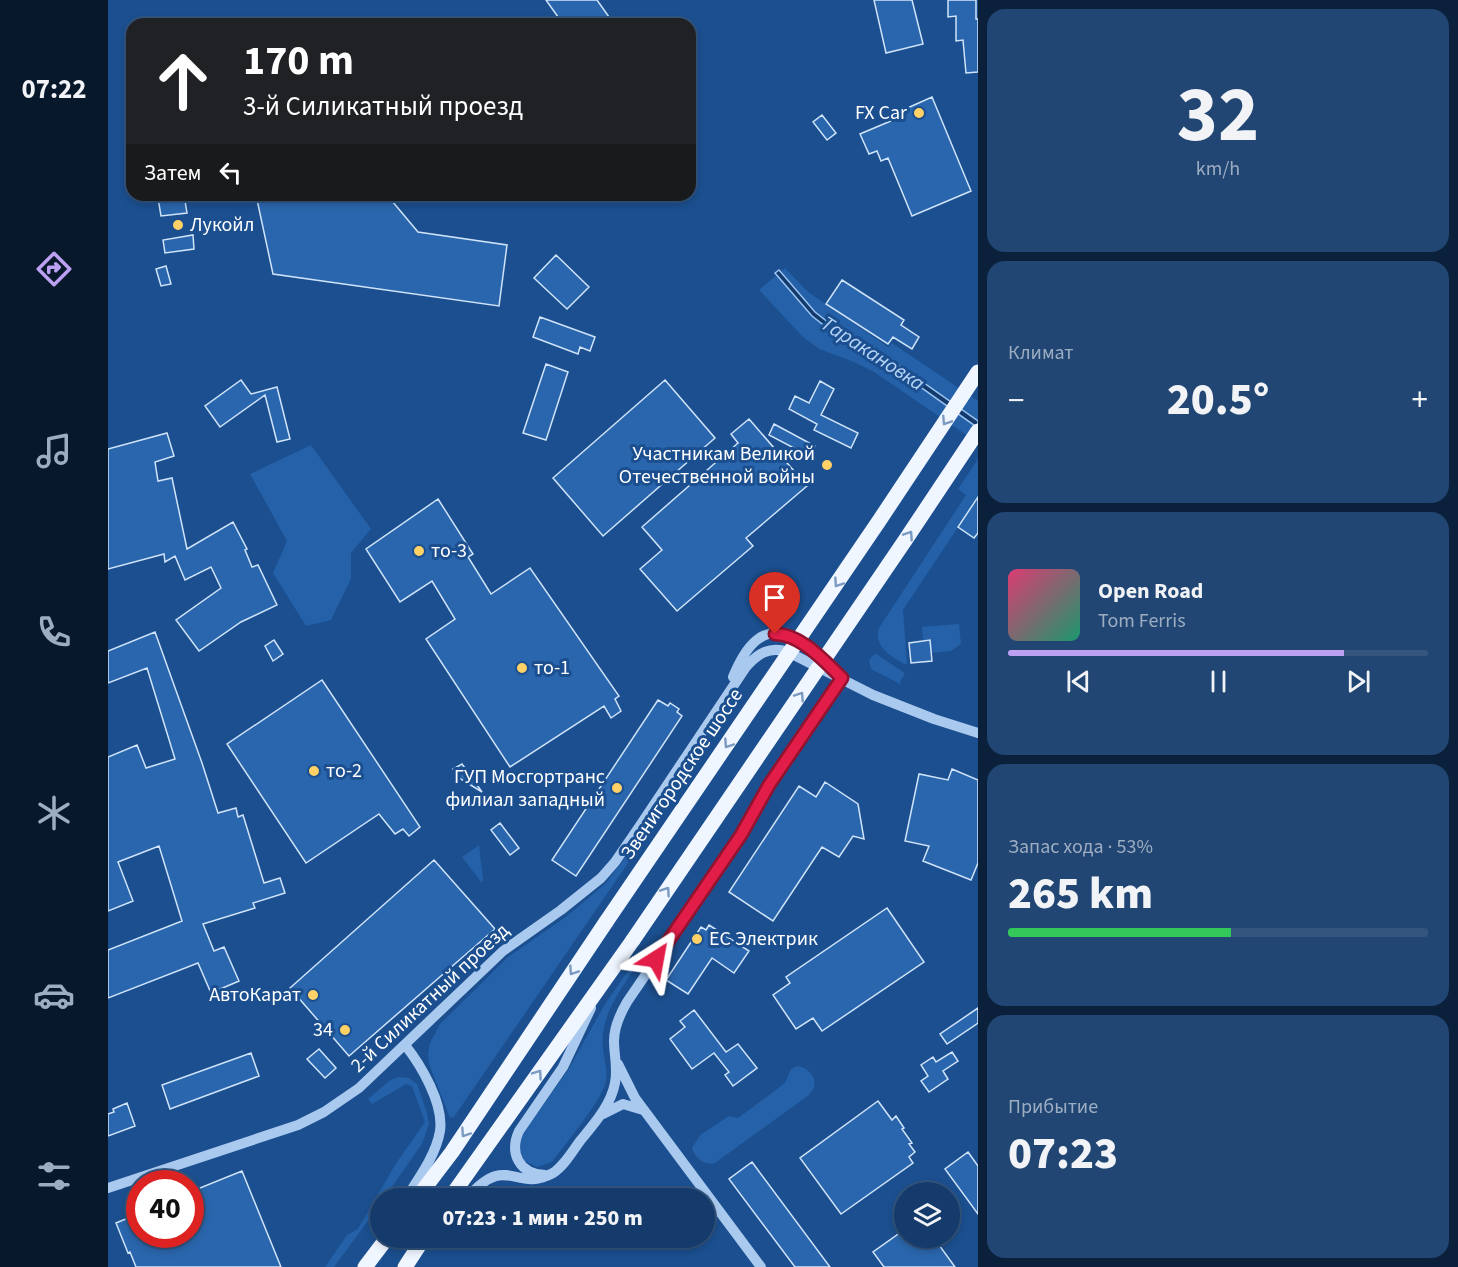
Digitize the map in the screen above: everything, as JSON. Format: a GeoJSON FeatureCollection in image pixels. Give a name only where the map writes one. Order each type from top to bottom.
{"type":"FeatureCollection","features":[{"type":"Feature","properties":{"kind":"main road","name":"Звенигородское шоссе"},"geometry":{"type":"LineString","coordinates":[[425,1188],[452,1152],[978,372]]}},
{"type":"Feature","properties":{"kind":"main road"},"geometry":{"type":"LineString","coordinates":[[457,1188],[633,940],[978,431]]}},
{"type":"Feature","properties":{"kind":"main road"},"geometry":{"type":"LineString","coordinates":[[366,1266],[378,1248]]}},
{"type":"Feature","properties":{"kind":"main road"},"geometry":{"type":"LineString","coordinates":[[406,1267],[418,1248]]}},
{"type":"Feature","properties":{"kind":"street","name":"2-й Силикатный проезд"},"geometry":{"type":"LineString","coordinates":[[108,1188],[298,1125],[346,1099],[503,951],[601,878],[615,862],[722,702],[743,655],[755,641],[769,635],[783,635],[795,639],[842,678],[882,699],[978,733]]}},
{"type":"Feature","properties":{"kind":"street"},"geometry":{"type":"LineString","coordinates":[[477,1188],[484,1181],[500,1174],[531,1180],[548,1175],[562,1165],[598,1118],[613,1093],[616,1074],[614,1039],[627,1002],[741,835],[769,785],[842,678]]}},
{"type":"Feature","properties":{"kind":"street"},"geometry":{"type":"LineString","coordinates":[[548,1175],[529,1172],[517,1160],[514,1146],[519,1131],[563,1067],[595,1000],[618,961]]}},
{"type":"Feature","properties":{"kind":"street"},"geometry":{"type":"LineString","coordinates":[[405,1045],[427,1079],[438,1110],[440,1124],[434,1151],[412,1188]]}},
{"type":"Feature","properties":{"kind":"street"},"geometry":{"type":"LineString","coordinates":[[616,1057],[632,1093],[760,1267]]}},
{"type":"Feature","properties":{"kind":"street"},"geometry":{"type":"LineString","coordinates":[[598,1118],[610,1108],[623,1104],[638,1107],[648,1114]]}},
{"type":"Feature","properties":{"kind":"street"},"geometry":{"type":"LineString","coordinates":[[406,1267],[424,1248]]}},
{"type":"Feature","properties":{"kind":"shaded area"},"geometry":{"type":"Polygon","coordinates":[[[785,268],[808,292],[888,347],[892,343],[978,401],[978,443],[874,372],[819,349],[803,337],[759,290],[785,268]]]}},
{"type":"Feature","properties":{"kind":"shaded area"},"geometry":{"type":"Polygon","coordinates":[[[311,445],[371,529],[351,553],[351,579],[331,620],[306,626],[273,573],[287,541],[250,474],[311,445]]]}},
{"type":"Feature","properties":{"kind":"shaded area"},"geometry":{"type":"Polygon","coordinates":[[[978,459],[978,497],[903,610],[907,664],[904,664],[888,654],[881,645],[878,640],[879,628],[966,495],[958,489],[978,459]]]}},
{"type":"Feature","properties":{"kind":"shaded area"},"geometry":{"type":"Polygon","coordinates":[[[959,624],[961,644],[951,651],[932,653],[930,640],[923,640],[922,627],[959,624]]]}},
{"type":"Feature","properties":{"kind":"shaded area"},"geometry":{"type":"Polygon","coordinates":[[[876,654],[905,673],[900,682],[902,685],[871,669],[869,661],[876,654]]]}},
{"type":"Feature","properties":{"kind":"shaded area"},"geometry":{"type":"Polygon","coordinates":[[[645,831],[648,834],[454,1117],[450,1118],[429,1064],[430,1043],[440,1024],[508,957],[567,916],[606,883],[645,831]]]}},
{"type":"Feature","properties":{"kind":"shaded area"},"geometry":{"type":"Polygon","coordinates":[[[479,845],[483,880],[482,883],[462,857],[479,845]]]}},
{"type":"Feature","properties":{"kind":"shaded area"},"geometry":{"type":"Polygon","coordinates":[[[629,969],[633,971],[611,1007],[604,1027],[603,1048],[607,1076],[602,1093],[552,1162],[537,1167],[524,1161],[519,1147],[523,1133],[568,1070],[605,1004],[629,969]]]}},
{"type":"Feature","properties":{"kind":"shaded area"},"geometry":{"type":"Polygon","coordinates":[[[797,1066],[807,1070],[813,1077],[814,1086],[809,1095],[715,1163],[704,1162],[695,1155],[692,1148],[700,1135],[729,1116],[738,1118],[785,1083],[791,1069],[797,1066]]]}},
{"type":"Feature","properties":{"kind":"shaded area"},"geometry":{"type":"Polygon","coordinates":[[[398,1077],[409,1078],[417,1084],[429,1124],[422,1144],[391,1188],[382,1188],[425,1122],[412,1086],[406,1084],[372,1104],[368,1099],[389,1081],[398,1077]]]}},
{"type":"Feature","properties":{"kind":"shaded area"},"geometry":{"type":"Polygon","coordinates":[[[370,1208],[370,1218],[334,1267],[325,1267],[347,1235],[358,1229],[370,1208]]]}},
{"type":"Feature","properties":{"kind":"water","name":"Таракановка"},"geometry":{"type":"Polygon","coordinates":[[[779,270],[815,312],[833,326],[874,348],[978,421],[978,428],[871,352],[830,330],[812,316],[775,273],[779,270]]]}},
{"type":"Feature","properties":{"kind":"building"},"geometry":{"type":"Polygon","coordinates":[[[546,0],[597,0],[610,18],[559,18],[546,0]]]}},
{"type":"Feature","properties":{"kind":"building"},"geometry":{"type":"Polygon","coordinates":[[[874,0],[912,0],[923,44],[886,53],[874,0]]]}},
{"type":"Feature","properties":{"kind":"building"},"geometry":{"type":"Polygon","coordinates":[[[948,0],[976,0],[978,72],[966,73],[963,40],[956,41],[956,16],[948,17],[948,0]]]}},
{"type":"Feature","properties":{"kind":"building"},"geometry":{"type":"Polygon","coordinates":[[[932,97],[971,191],[912,216],[888,158],[881,161],[877,151],[869,154],[860,134],[905,115],[903,110],[932,97]]]}},
{"type":"Feature","properties":{"kind":"building"},"geometry":{"type":"Polygon","coordinates":[[[822,115],[836,133],[827,140],[813,122],[822,115]]]}},
{"type":"Feature","properties":{"kind":"building"},"geometry":{"type":"Polygon","coordinates":[[[158,201],[185,201],[187,213],[161,216],[158,201]]]}},
{"type":"Feature","properties":{"kind":"building"},"geometry":{"type":"Polygon","coordinates":[[[257,201],[392,201],[418,232],[507,245],[499,306],[273,274],[257,201]]]}},
{"type":"Feature","properties":{"kind":"building"},"geometry":{"type":"Polygon","coordinates":[[[193,235],[194,249],[165,253],[163,240],[193,235]]]}},
{"type":"Feature","properties":{"kind":"building"},"geometry":{"type":"Polygon","coordinates":[[[556,255],[589,287],[567,309],[534,278],[556,255]]]}},
{"type":"Feature","properties":{"kind":"building"},"geometry":{"type":"Polygon","coordinates":[[[166,266],[171,284],[161,286],[156,269],[166,266]]]}},
{"type":"Feature","properties":{"kind":"building"},"geometry":{"type":"Polygon","coordinates":[[[842,280],[904,320],[901,325],[919,337],[912,349],[893,337],[888,344],[826,304],[842,280]]]}},
{"type":"Feature","properties":{"kind":"building"},"geometry":{"type":"Polygon","coordinates":[[[540,317],[595,337],[590,351],[580,347],[578,354],[533,337],[540,317]]]}},
{"type":"Feature","properties":{"kind":"building"},"geometry":{"type":"Polygon","coordinates":[[[546,364],[568,372],[546,440],[523,433],[546,364]]]}},
{"type":"Feature","properties":{"kind":"building"},"geometry":{"type":"Polygon","coordinates":[[[241,380],[251,394],[277,387],[290,439],[277,442],[265,395],[220,427],[205,406],[241,380]]]}},
{"type":"Feature","properties":{"kind":"building"},"geometry":{"type":"Polygon","coordinates":[[[665,380],[715,438],[603,536],[553,478],[665,380]]]}},
{"type":"Feature","properties":{"kind":"building"},"geometry":{"type":"Polygon","coordinates":[[[820,381],[834,389],[821,415],[858,433],[851,448],[814,430],[817,424],[789,409],[795,396],[809,403],[820,381]]]}},
{"type":"Feature","properties":{"kind":"building"},"geometry":{"type":"Polygon","coordinates":[[[749,419],[807,486],[746,538],[753,546],[677,611],[640,569],[662,550],[642,527],[738,443],[731,434],[749,419]]]}},
{"type":"Feature","properties":{"kind":"building"},"geometry":{"type":"Polygon","coordinates":[[[774,424],[815,446],[809,456],[769,435],[774,424]]]}},
{"type":"Feature","properties":{"kind":"building"},"geometry":{"type":"Polygon","coordinates":[[[167,433],[174,456],[155,462],[158,481],[172,478],[187,549],[233,522],[247,549],[245,550],[252,567],[258,565],[277,605],[241,622],[199,651],[176,620],[221,588],[211,567],[185,580],[175,556],[165,562],[164,554],[108,569],[108,449],[167,433]]]}},
{"type":"Feature","properties":{"kind":"building"},"geometry":{"type":"Polygon","coordinates":[[[978,497],[978,533],[974,538],[958,527],[978,497]]]}},
{"type":"Feature","properties":{"kind":"building","name":"то-1"},"geometry":{"type":"Polygon","coordinates":[[[438,499],[473,554],[468,557],[491,594],[530,568],[619,696],[615,699],[621,711],[611,718],[604,706],[510,767],[426,639],[455,619],[432,581],[400,602],[366,549],[438,499]]]}},
{"type":"Feature","properties":{"kind":"building"},"geometry":{"type":"Polygon","coordinates":[[[155,632],[218,813],[236,808],[238,817],[243,815],[264,883],[280,878],[285,893],[253,903],[255,908],[203,924],[214,951],[224,947],[239,981],[211,993],[198,963],[108,998],[108,950],[182,921],[159,846],[118,862],[133,901],[108,911],[108,757],[137,745],[146,768],[175,759],[147,668],[108,683],[108,651],[155,632]]]}},
{"type":"Feature","properties":{"kind":"building"},"geometry":{"type":"Polygon","coordinates":[[[274,640],[283,654],[273,661],[265,646],[274,640]]]}},
{"type":"Feature","properties":{"kind":"building"},"geometry":{"type":"Polygon","coordinates":[[[930,640],[932,661],[911,663],[909,643],[930,640]]]}},
{"type":"Feature","properties":{"kind":"building","name":"то-2"},"geometry":{"type":"Polygon","coordinates":[[[322,680],[420,827],[409,836],[403,829],[395,834],[379,814],[306,863],[227,744],[322,680]]]}},
{"type":"Feature","properties":{"kind":"building","name":"ГУП Мосгортранс филиал западный"},"geometry":{"type":"Polygon","coordinates":[[[658,700],[668,706],[670,703],[679,709],[677,712],[682,716],[576,876],[552,860],[658,700]]]}},
{"type":"Feature","properties":{"kind":"building"},"geometry":{"type":"Polygon","coordinates":[[[462,764],[482,792],[459,778],[453,769],[462,764]]]}},
{"type":"Feature","properties":{"kind":"building"},"geometry":{"type":"Polygon","coordinates":[[[952,769],[978,780],[978,863],[971,880],[923,861],[929,846],[905,841],[919,774],[948,780],[952,769]]]}},
{"type":"Feature","properties":{"kind":"building"},"geometry":{"type":"Polygon","coordinates":[[[825,782],[858,804],[864,839],[853,836],[839,857],[822,847],[773,921],[729,892],[799,786],[816,797],[825,782]]]}},
{"type":"Feature","properties":{"kind":"building"},"geometry":{"type":"Polygon","coordinates":[[[500,823],[519,848],[510,855],[491,830],[500,823]]]}},
{"type":"Feature","properties":{"kind":"building"},"geometry":{"type":"Polygon","coordinates":[[[434,860],[495,929],[349,1056],[290,988],[434,860]]]}},
{"type":"Feature","properties":{"kind":"building"},"geometry":{"type":"Polygon","coordinates":[[[887,908],[924,962],[822,1031],[813,1018],[796,1029],[773,995],[790,983],[786,977],[887,908]]]}},
{"type":"Feature","properties":{"kind":"building"},"geometry":{"type":"Polygon","coordinates":[[[709,925],[749,951],[734,973],[712,958],[688,994],[666,980],[701,927],[706,930],[709,925]]]}},
{"type":"Feature","properties":{"kind":"building"},"geometry":{"type":"Polygon","coordinates":[[[978,1008],[978,1023],[947,1044],[940,1034],[978,1008]]]}},
{"type":"Feature","properties":{"kind":"building"},"geometry":{"type":"Polygon","coordinates":[[[694,1010],[726,1052],[738,1044],[757,1068],[733,1086],[725,1075],[729,1072],[714,1053],[692,1069],[670,1039],[685,1027],[680,1021],[694,1010]]]}},
{"type":"Feature","properties":{"kind":"building"},"geometry":{"type":"Polygon","coordinates":[[[319,1049],[336,1068],[325,1078],[307,1059],[319,1049]]]}},
{"type":"Feature","properties":{"kind":"building"},"geometry":{"type":"Polygon","coordinates":[[[952,1052],[958,1061],[943,1071],[948,1079],[929,1092],[921,1081],[928,1076],[921,1065],[933,1057],[936,1062],[952,1052]]]}},
{"type":"Feature","properties":{"kind":"building"},"geometry":{"type":"Polygon","coordinates":[[[251,1053],[259,1076],[170,1109],[162,1085],[251,1053]]]}},
{"type":"Feature","properties":{"kind":"building"},"geometry":{"type":"Polygon","coordinates":[[[878,1101],[892,1120],[896,1116],[904,1128],[902,1129],[912,1143],[909,1144],[915,1152],[909,1157],[913,1163],[841,1214],[800,1158],[878,1101]]]}},
{"type":"Feature","properties":{"kind":"building"},"geometry":{"type":"Polygon","coordinates":[[[127,1103],[135,1126],[108,1136],[108,1114],[114,1112],[113,1109],[127,1103]]]}},
{"type":"Feature","properties":{"kind":"building"},"geometry":{"type":"Polygon","coordinates":[[[968,1152],[978,1166],[978,1214],[960,1189],[960,1182],[955,1182],[945,1169],[968,1152]]]}},
{"type":"Feature","properties":{"kind":"building"},"geometry":{"type":"Polygon","coordinates":[[[752,1162],[830,1267],[795,1267],[729,1179],[752,1162]]]}},
{"type":"Feature","properties":{"kind":"building"},"geometry":{"type":"Polygon","coordinates":[[[242,1171],[281,1267],[136,1267],[126,1248],[204,1248],[204,1186],[242,1171]]]}},
{"type":"Feature","properties":{"kind":"building"},"geometry":{"type":"Polygon","coordinates":[[[126,1219],[126,1248],[116,1223],[126,1219]]]}},
{"type":"Feature","properties":{"kind":"building"},"geometry":{"type":"Polygon","coordinates":[[[894,1237],[894,1248],[941,1248],[955,1267],[884,1267],[873,1252],[894,1237]]]}},
{"type":"Feature","properties":{"kind":"place","name":"FX Car"},"geometry":{"type":"Point","coordinates":[919,113]}},
{"type":"Feature","properties":{"kind":"place","name":"Лукойл"},"geometry":{"type":"Point","coordinates":[178,225]}},
{"type":"Feature","properties":{"kind":"place","name":"Участникам Великой Отечественной войны"},"geometry":{"type":"Point","coordinates":[827,465]}},
{"type":"Feature","properties":{"kind":"place","name":"то-3"},"geometry":{"type":"Point","coordinates":[419,551]}},
{"type":"Feature","properties":{"kind":"place","name":"то-1"},"geometry":{"type":"Point","coordinates":[522,668]}},
{"type":"Feature","properties":{"kind":"place","name":"то-2"},"geometry":{"type":"Point","coordinates":[314,771]}},
{"type":"Feature","properties":{"kind":"place","name":"ГУП Мосгортранс филиал западный"},"geometry":{"type":"Point","coordinates":[617,788]}},
{"type":"Feature","properties":{"kind":"place","name":"ЕС Электрик"},"geometry":{"type":"Point","coordinates":[697,939]}},
{"type":"Feature","properties":{"kind":"place","name":"АвтоКарат"},"geometry":{"type":"Point","coordinates":[313,995]}},
{"type":"Feature","properties":{"kind":"place","name":"34"},"geometry":{"type":"Point","coordinates":[345,1030]}},
{"type":"Feature","properties":{"kind":"route"},"geometry":{"type":"LineString","coordinates":[[656,959],[741,835],[769,785],[842,678],[802,643],[790,637],[775,634]]}}]}
